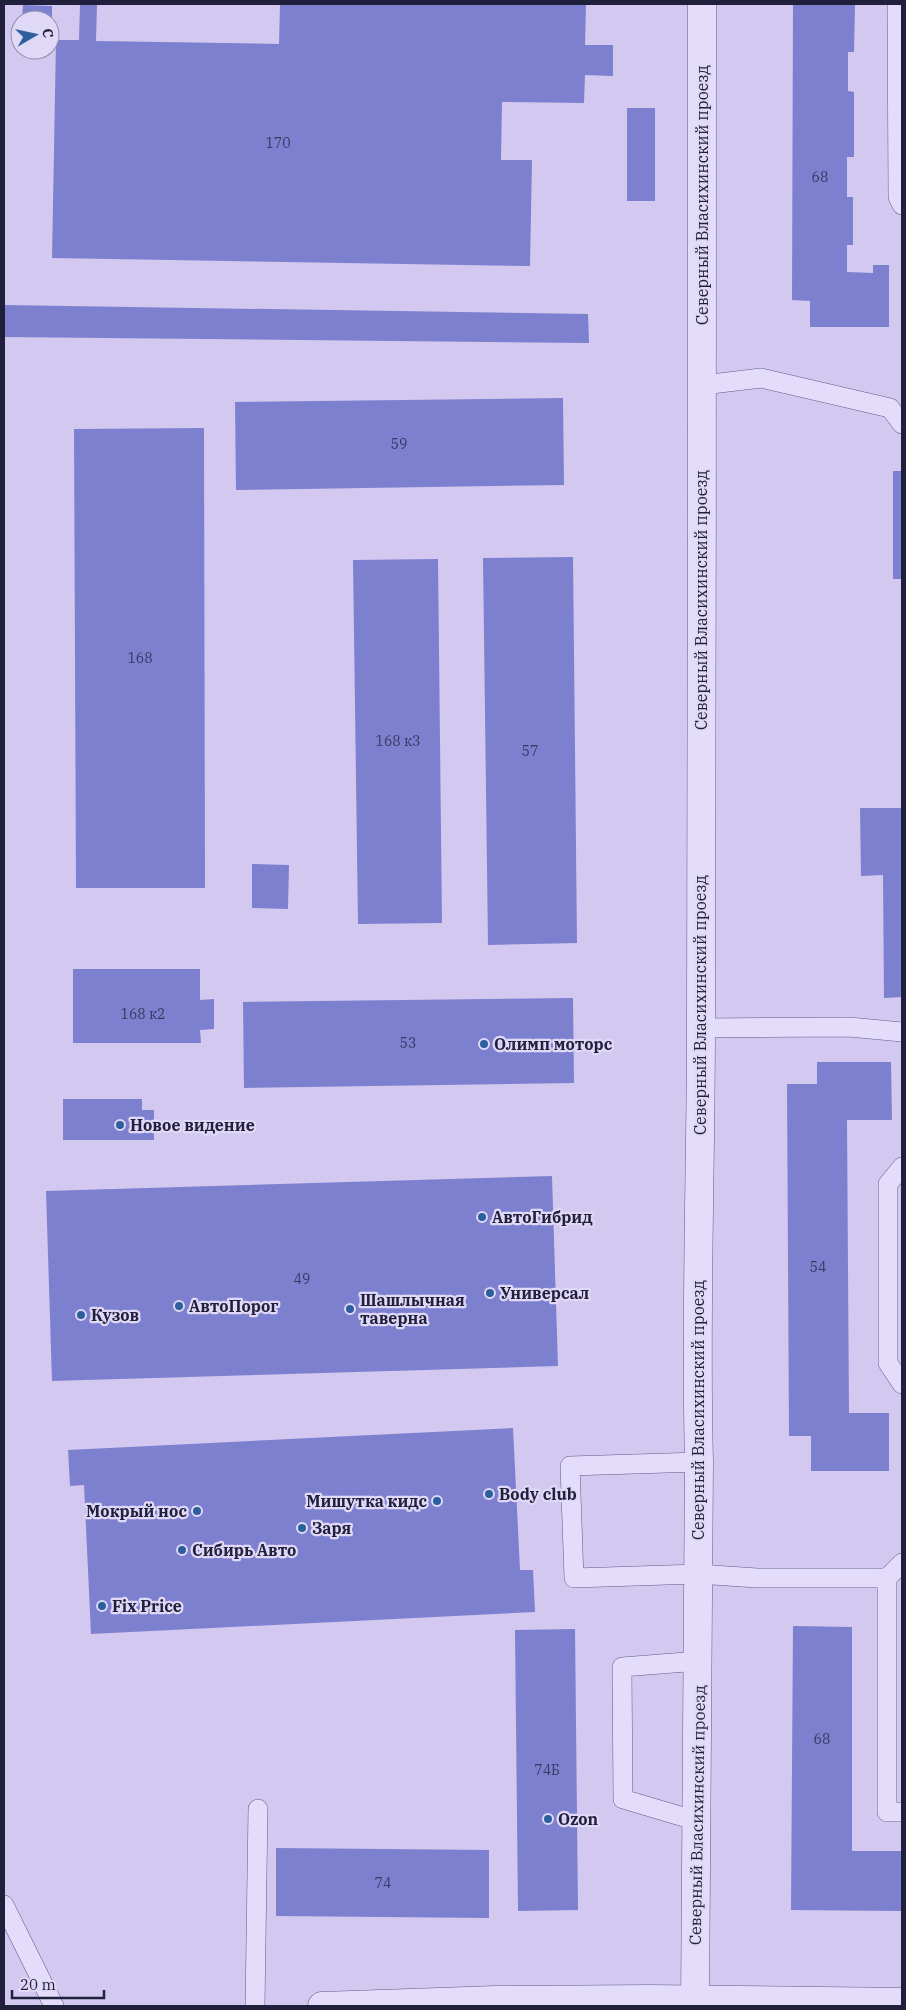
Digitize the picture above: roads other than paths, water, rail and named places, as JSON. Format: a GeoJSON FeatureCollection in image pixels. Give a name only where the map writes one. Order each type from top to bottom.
{"type":"FeatureCollection","features":[{"type":"Feature","properties":{"kind":"street","name":"Северный Власихинский проезд"},"geometry":{"type":"LineString","coordinates":[[695,2003],[698,1821],[699,1462],[697,1373],[701,1028],[702,4]]}},
{"type":"Feature","properties":{"kind":"street"},"geometry":{"type":"LineString","coordinates":[[322,2006],[496,2000],[695,2003],[902,2002]]}},
{"type":"Feature","properties":{"kind":"lane"},"geometry":{"type":"LineString","coordinates":[[897,4],[898,197],[902,205]]}},
{"type":"Feature","properties":{"kind":"lane"},"geometry":{"type":"LineString","coordinates":[[703,385],[760,378],[890,408],[902,424]]}},
{"type":"Feature","properties":{"kind":"lane"},"geometry":{"type":"LineString","coordinates":[[701,1028],[849,1027],[902,1032]]}},
{"type":"Feature","properties":{"kind":"lane"},"geometry":{"type":"LineString","coordinates":[[902,1167],[888,1184],[888,1363],[902,1384]]}},
{"type":"Feature","properties":{"kind":"lane"},"geometry":{"type":"LineString","coordinates":[[699,1462],[570,1466],[574,1578],[698,1574],[757,1578],[887,1578],[902,1563]]}},
{"type":"Feature","properties":{"kind":"lane"},"geometry":{"type":"LineString","coordinates":[[887,1578],[887,1812],[902,1812]]}},
{"type":"Feature","properties":{"kind":"lane"},"geometry":{"type":"LineString","coordinates":[[698,1661],[622,1667],[623,1799],[698,1821]]}},
{"type":"Feature","properties":{"kind":"lane"},"geometry":{"type":"LineString","coordinates":[[255,2006],[258,1809]]}},
{"type":"Feature","properties":{"kind":"lane"},"geometry":{"type":"LineString","coordinates":[[4,1905],[54,2006]]}},
{"type":"Feature","properties":{"kind":"place","name":"Олимп моторс"},"geometry":{"type":"Point","coordinates":[484,1044]}},
{"type":"Feature","properties":{"kind":"place","name":"Новое видение"},"geometry":{"type":"Point","coordinates":[120,1125]}},
{"type":"Feature","properties":{"kind":"place","name":"АвтоГибрид"},"geometry":{"type":"Point","coordinates":[482,1217]}},
{"type":"Feature","properties":{"kind":"place","name":"Универсал"},"geometry":{"type":"Point","coordinates":[490,1293]}},
{"type":"Feature","properties":{"kind":"place","name":"АвтоПорог"},"geometry":{"type":"Point","coordinates":[179,1306]}},
{"type":"Feature","properties":{"kind":"place","name":"Шашлычная таверна"},"geometry":{"type":"Point","coordinates":[350,1309]}},
{"type":"Feature","properties":{"kind":"place","name":"Кузов"},"geometry":{"type":"Point","coordinates":[81,1315]}},
{"type":"Feature","properties":{"kind":"place","name":"Body club"},"geometry":{"type":"Point","coordinates":[489,1494]}},
{"type":"Feature","properties":{"kind":"place","name":"Мишутка кидс"},"geometry":{"type":"Point","coordinates":[437,1501]}},
{"type":"Feature","properties":{"kind":"place","name":"Мокрый нос"},"geometry":{"type":"Point","coordinates":[197,1511]}},
{"type":"Feature","properties":{"kind":"place","name":"Заря"},"geometry":{"type":"Point","coordinates":[302,1528]}},
{"type":"Feature","properties":{"kind":"place","name":"Сибирь Авто"},"geometry":{"type":"Point","coordinates":[182,1550]}},
{"type":"Feature","properties":{"kind":"place","name":"Fix Price"},"geometry":{"type":"Point","coordinates":[102,1606]}},
{"type":"Feature","properties":{"kind":"place","name":"Ozon"},"geometry":{"type":"Point","coordinates":[548,1819]}}]}
